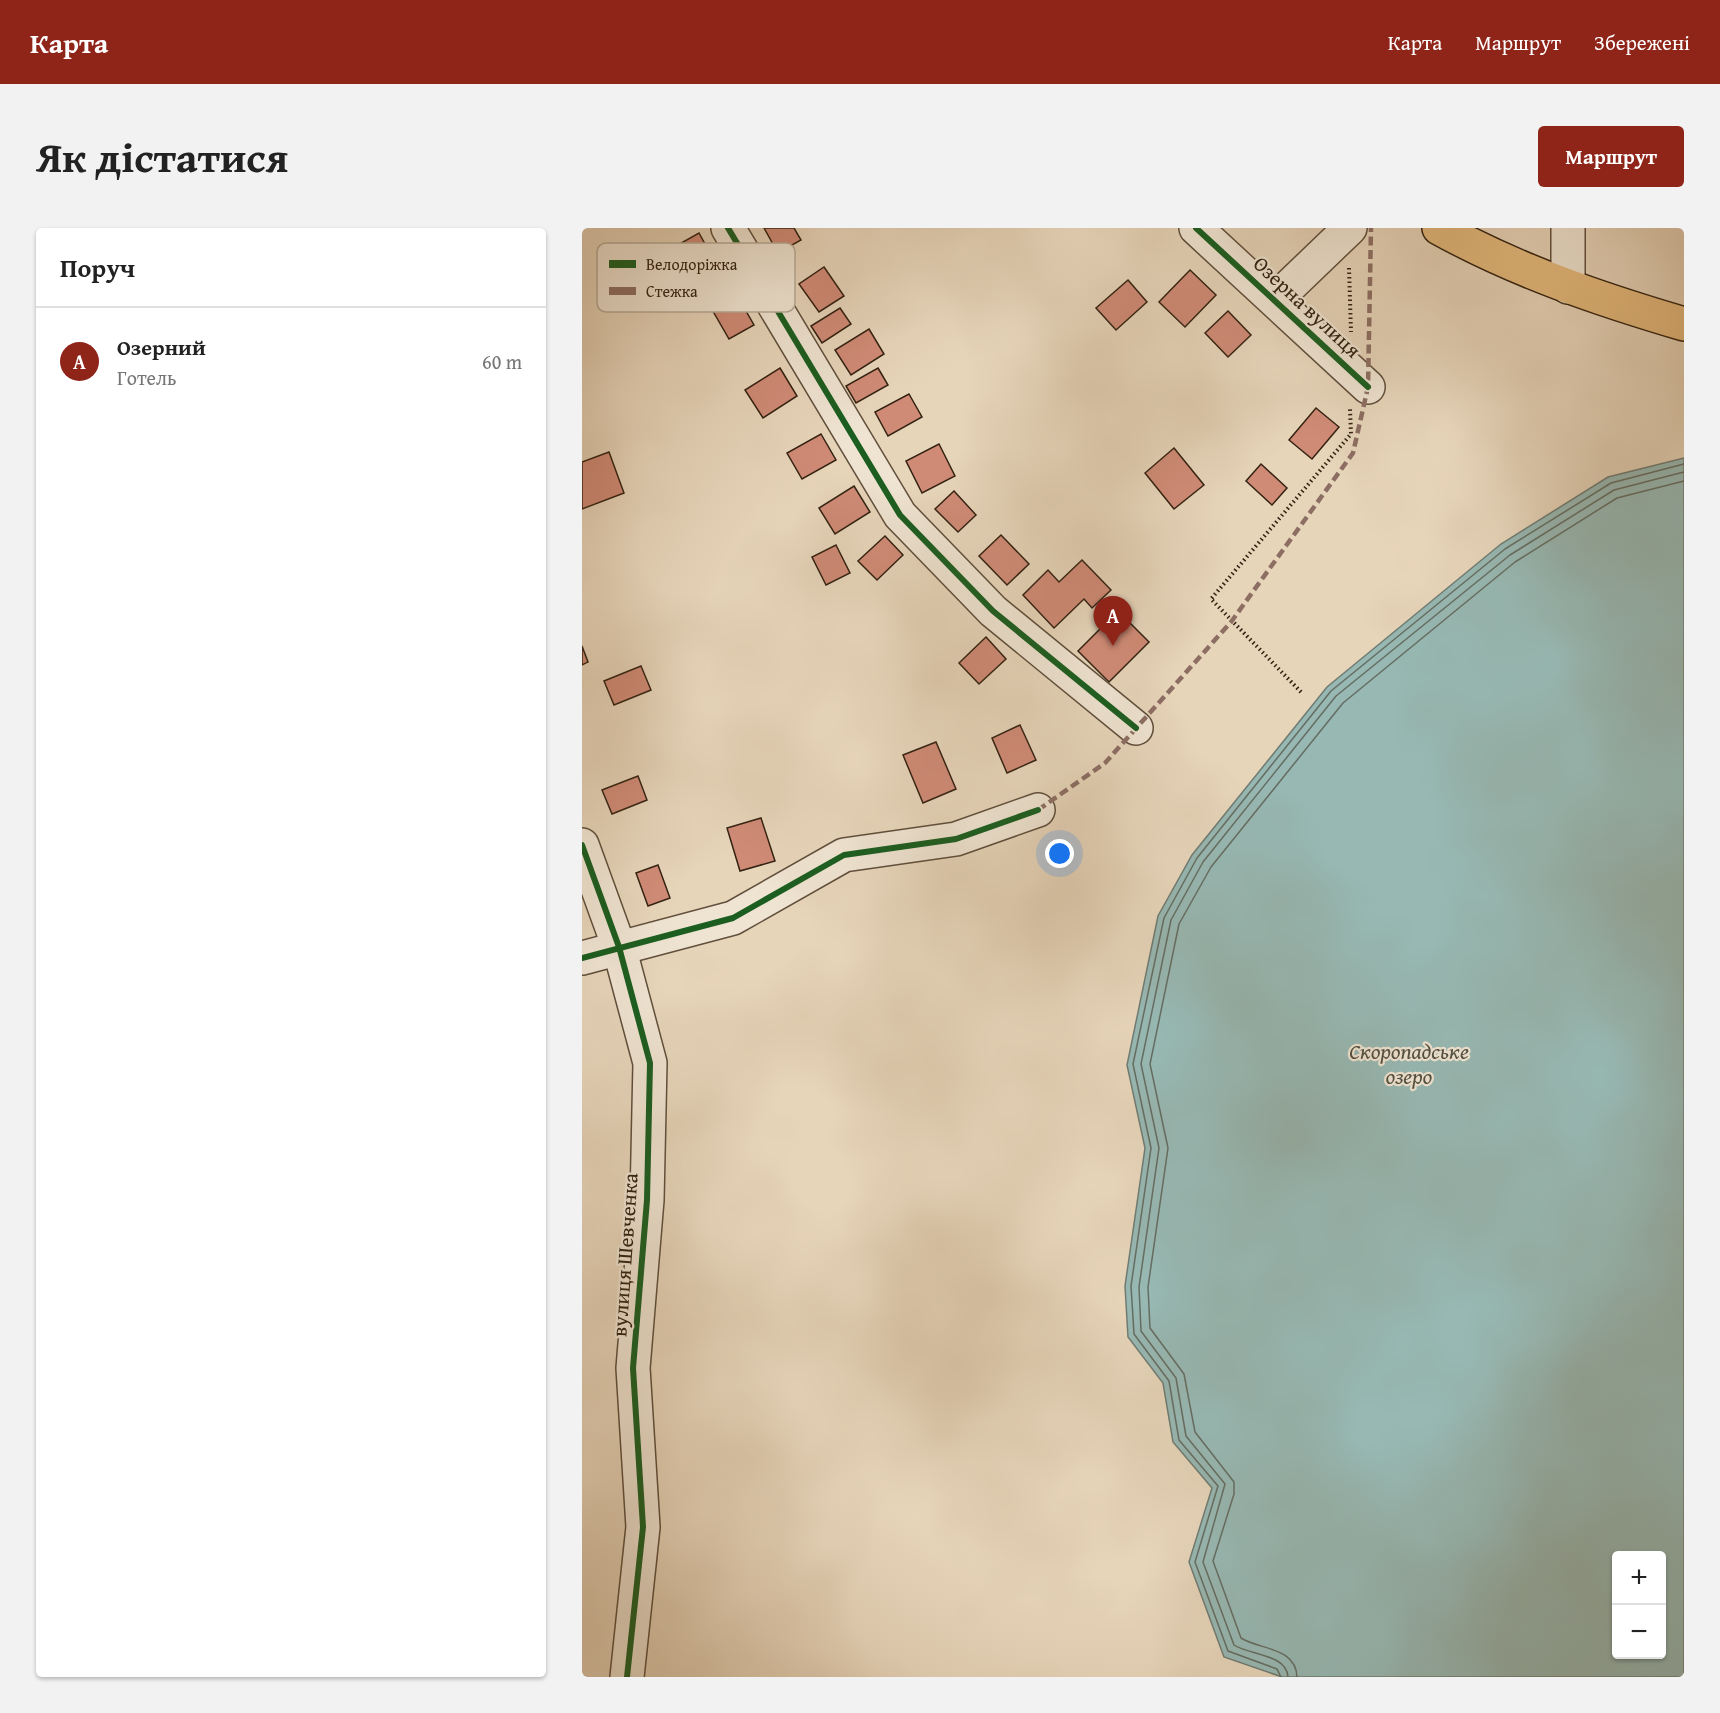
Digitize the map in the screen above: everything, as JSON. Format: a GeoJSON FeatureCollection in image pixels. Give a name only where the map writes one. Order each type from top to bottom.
{"type":"FeatureCollection","features":[{"type":"Feature","properties":{"kind":"main road"},"geometry":{"type":"LineString","coordinates":[[1439,228],[1522,270],[1684,324]]}},
{"type":"Feature","properties":{"kind":"street"},"geometry":{"type":"LineString","coordinates":[[728,228],[737,243]]}},
{"type":"Feature","properties":{"kind":"street","name":"Озерна вулиця"},"geometry":{"type":"LineString","coordinates":[[1196,228],[1358,377]]}},
{"type":"Feature","properties":{"kind":"street"},"geometry":{"type":"LineString","coordinates":[[1275,300],[1350,228]]}},
{"type":"Feature","properties":{"kind":"street"},"geometry":{"type":"LineString","coordinates":[[1568,228],[1568,287]]}},
{"type":"Feature","properties":{"kind":"street"},"geometry":{"type":"LineString","coordinates":[[778,312],[900,516],[993,610],[1136,728]]}},
{"type":"Feature","properties":{"kind":"street"},"geometry":{"type":"LineString","coordinates":[[582,958],[619,946],[733,918],[844,855],[956,839],[1038,810]]}},
{"type":"Feature","properties":{"kind":"street","name":"вулиця Шевченка"},"geometry":{"type":"LineString","coordinates":[[582,845],[619,946],[650,1063],[647,1200],[633,1368],[643,1527],[627,1677]]}},
{"type":"Feature","properties":{"kind":"path"},"geometry":{"type":"LineString","coordinates":[[1301,692],[1211,599],[1351,434],[1358,377],[1349,263]]}},
{"type":"Feature","properties":{"kind":"water","name":"Скоропадське озеро"},"geometry":{"type":"Polygon","coordinates":[[[1684,458],[1684,1677],[1282,1677],[1224,1657],[1189,1562],[1212,1488],[1173,1442],[1163,1383],[1128,1337],[1125,1286],[1145,1148],[1127,1065],[1158,916],[1192,855],[1327,687],[1501,544],[1608,477],[1684,458]]]}},
{"type":"Feature","properties":{"kind":"building"},"geometry":{"type":"Polygon","coordinates":[[[764,228],[794,228],[801,240],[795,243],[772,243],[764,228]]]}},
{"type":"Feature","properties":{"kind":"building"},"geometry":{"type":"Polygon","coordinates":[[[699,233],[705,243],[681,243],[699,233]]]}},
{"type":"Feature","properties":{"kind":"building"},"geometry":{"type":"Polygon","coordinates":[[[824,267],[844,296],[819,312],[799,284],[824,267]]]}},
{"type":"Feature","properties":{"kind":"building"},"geometry":{"type":"Polygon","coordinates":[[[1190,270],[1216,295],[1185,327],[1159,302],[1190,270]]]}},
{"type":"Feature","properties":{"kind":"building"},"geometry":{"type":"Polygon","coordinates":[[[1128,280],[1147,302],[1116,330],[1096,308],[1128,280]]]}},
{"type":"Feature","properties":{"kind":"building"},"geometry":{"type":"Polygon","coordinates":[[[840,308],[851,324],[822,343],[811,326],[840,308]]]}},
{"type":"Feature","properties":{"kind":"building"},"geometry":{"type":"Polygon","coordinates":[[[1228,311],[1251,335],[1228,357],[1205,333],[1228,311]]]}},
{"type":"Feature","properties":{"kind":"building"},"geometry":{"type":"Polygon","coordinates":[[[713,312],[747,312],[754,325],[729,339],[713,312]]]}},
{"type":"Feature","properties":{"kind":"building"},"geometry":{"type":"Polygon","coordinates":[[[869,329],[884,354],[851,375],[835,350],[869,329]]]}},
{"type":"Feature","properties":{"kind":"building"},"geometry":{"type":"Polygon","coordinates":[[[780,368],[797,396],[763,418],[745,390],[780,368]]]}},
{"type":"Feature","properties":{"kind":"building"},"geometry":{"type":"Polygon","coordinates":[[[878,368],[888,385],[856,403],[846,386],[878,368]]]}},
{"type":"Feature","properties":{"kind":"building"},"geometry":{"type":"Polygon","coordinates":[[[909,394],[922,417],[888,436],[875,412],[909,394]]]}},
{"type":"Feature","properties":{"kind":"building"},"geometry":{"type":"Polygon","coordinates":[[[1316,408],[1339,427],[1312,459],[1289,440],[1316,408]]]}},
{"type":"Feature","properties":{"kind":"building"},"geometry":{"type":"Polygon","coordinates":[[[821,434],[836,460],[802,479],[787,453],[821,434]]]}},
{"type":"Feature","properties":{"kind":"building"},"geometry":{"type":"Polygon","coordinates":[[[939,444],[955,476],[922,493],[906,461],[939,444]]]}},
{"type":"Feature","properties":{"kind":"building"},"geometry":{"type":"Polygon","coordinates":[[[1174,448],[1204,485],[1174,509],[1145,473],[1174,448]]]}},
{"type":"Feature","properties":{"kind":"building"},"geometry":{"type":"Polygon","coordinates":[[[609,452],[624,493],[582,509],[582,462],[609,452]]]}},
{"type":"Feature","properties":{"kind":"building"},"geometry":{"type":"Polygon","coordinates":[[[1261,464],[1287,488],[1272,505],[1246,481],[1261,464]]]}},
{"type":"Feature","properties":{"kind":"building"},"geometry":{"type":"Polygon","coordinates":[[[854,486],[870,512],[835,534],[819,508],[854,486]]]}},
{"type":"Feature","properties":{"kind":"building"},"geometry":{"type":"Polygon","coordinates":[[[954,491],[976,515],[958,532],[935,509],[954,491]]]}},
{"type":"Feature","properties":{"kind":"building"},"geometry":{"type":"Polygon","coordinates":[[[1001,535],[1029,564],[1007,585],[979,556],[1001,535]]]}},
{"type":"Feature","properties":{"kind":"building"},"geometry":{"type":"Polygon","coordinates":[[[885,536],[903,555],[877,580],[858,561],[885,536]]]}},
{"type":"Feature","properties":{"kind":"building"},"geometry":{"type":"Polygon","coordinates":[[[836,545],[850,573],[826,585],[812,557],[836,545]]]}},
{"type":"Feature","properties":{"kind":"building"},"geometry":{"type":"Polygon","coordinates":[[[1082,560],[1111,590],[1092,608],[1084,599],[1054,628],[1023,595],[1048,570],[1059,582],[1082,560]]]}},
{"type":"Feature","properties":{"kind":"building"},"geometry":{"type":"Polygon","coordinates":[[[1118,611],[1149,642],[1109,682],[1078,651],[1118,611]]]}},
{"type":"Feature","properties":{"kind":"building"},"geometry":{"type":"Polygon","coordinates":[[[986,637],[1006,659],[979,684],[959,663],[986,637]]]}},
{"type":"Feature","properties":{"kind":"building"},"geometry":{"type":"Polygon","coordinates":[[[582,646],[588,662],[582,665],[582,646]]]}},
{"type":"Feature","properties":{"kind":"building"},"geometry":{"type":"Polygon","coordinates":[[[641,666],[651,690],[614,705],[604,681],[641,666]]]}},
{"type":"Feature","properties":{"kind":"building"},"geometry":{"type":"Polygon","coordinates":[[[1020,725],[1036,760],[1007,773],[992,738],[1020,725]]]}},
{"type":"Feature","properties":{"kind":"building"},"geometry":{"type":"Polygon","coordinates":[[[936,742],[956,789],[923,803],[903,755],[936,742]]]}},
{"type":"Feature","properties":{"kind":"building"},"geometry":{"type":"Polygon","coordinates":[[[638,776],[647,800],[612,814],[602,790],[638,776]]]}},
{"type":"Feature","properties":{"kind":"building"},"geometry":{"type":"Polygon","coordinates":[[[761,818],[775,861],[740,871],[727,828],[761,818]]]}},
{"type":"Feature","properties":{"kind":"building"},"geometry":{"type":"Polygon","coordinates":[[[658,865],[670,898],[648,906],[636,873],[658,865]]]}},
{"type":"Feature","properties":{"kind":"marked path"},"geometry":{"type":"LineString","coordinates":[[1038,810],[1105,763],[1231,622],[1353,453],[1368,387],[1371,228]]}},
{"type":"Feature","properties":{"kind":"cycle path"},"geometry":{"type":"LineString","coordinates":[[728,228],[737,243]]}},
{"type":"Feature","properties":{"kind":"cycle path"},"geometry":{"type":"LineString","coordinates":[[1196,228],[1368,387]]}},
{"type":"Feature","properties":{"kind":"cycle path"},"geometry":{"type":"LineString","coordinates":[[778,312],[900,515],[993,611],[1136,728]]}},
{"type":"Feature","properties":{"kind":"cycle path"},"geometry":{"type":"LineString","coordinates":[[582,958],[733,918],[844,855],[956,839],[1038,810]]}},
{"type":"Feature","properties":{"kind":"cycle path"},"geometry":{"type":"LineString","coordinates":[[582,845],[619,947],[650,1063],[647,1200],[633,1368],[643,1527],[627,1677]]}},
{"type":"Feature","properties":{"kind":"place","name":"Озерний"},"geometry":{"type":"Point","coordinates":[1113,646]}}]}
